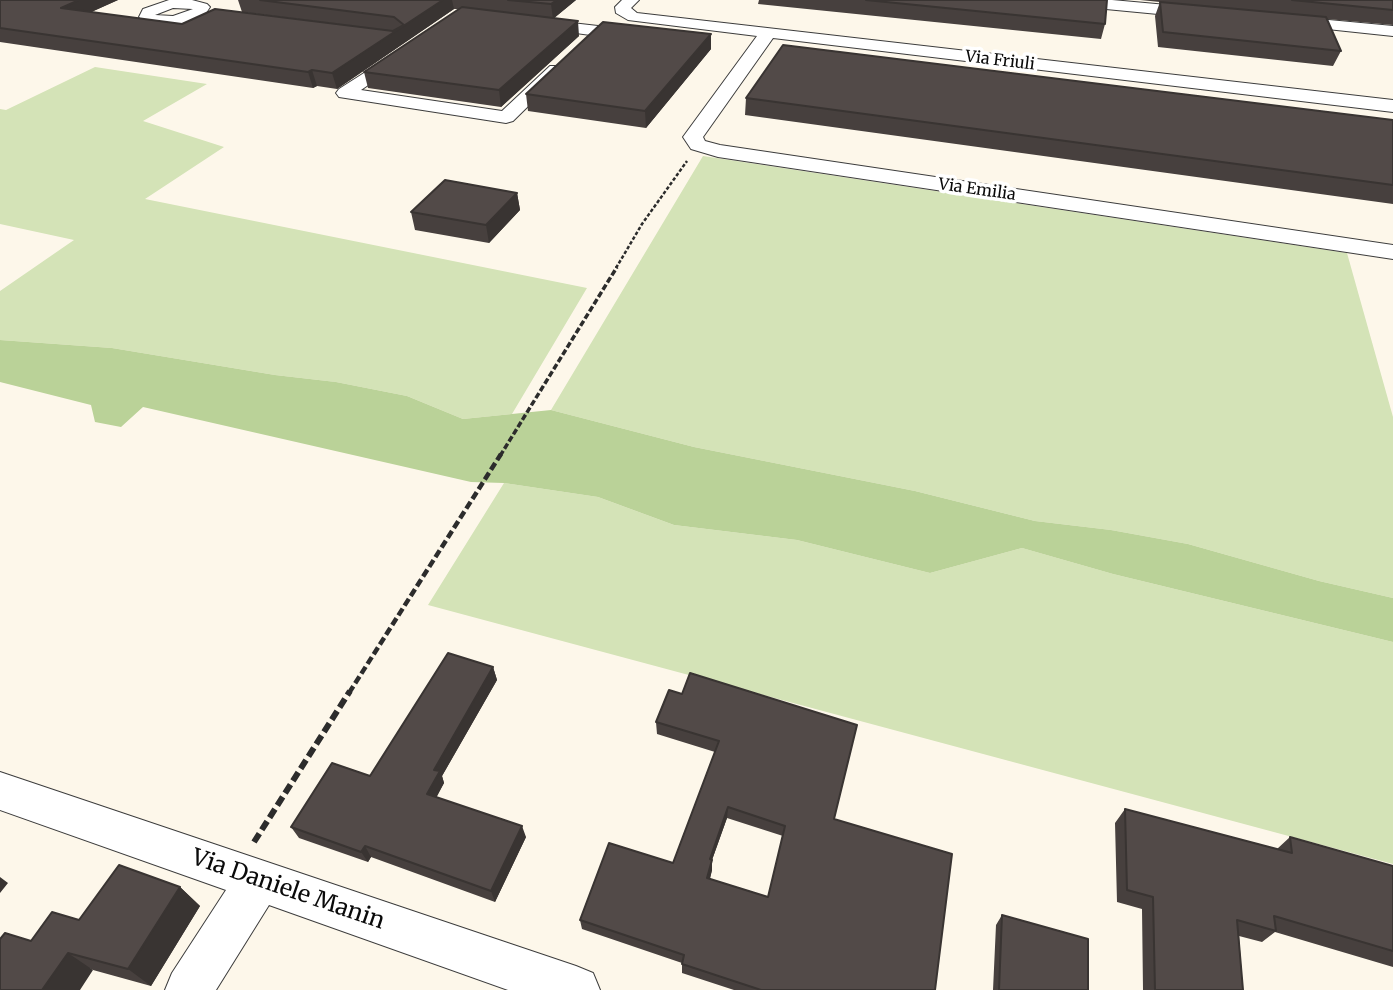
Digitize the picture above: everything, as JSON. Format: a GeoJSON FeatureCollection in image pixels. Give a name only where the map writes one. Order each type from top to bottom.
{"type":"FeatureCollection","features":[{"type":"Feature","properties":{"kind":"street"},"geometry":{"type":"LineString","coordinates":[[1064,0],[1216,15]]}},
{"type":"Feature","properties":{"kind":"street"},"geometry":{"type":"LineString","coordinates":[[172,2],[205,8],[168,21],[155,21],[147,17],[148,12],[172,2]]}},
{"type":"Feature","properties":{"kind":"street"},"geometry":{"type":"LineString","coordinates":[[414,46],[345,93],[506,117],[598,31],[628,7]]}},
{"type":"Feature","properties":{"kind":"street","name":"Via Friuli"},"geometry":{"type":"LineString","coordinates":[[628,7],[634,17],[1393,106]]}},
{"type":"Feature","properties":{"kind":"street"},"geometry":{"type":"LineString","coordinates":[[1270,20],[1393,32]]}},
{"type":"Feature","properties":{"kind":"street"},"geometry":{"type":"LineString","coordinates":[[515,21],[598,31]]}},
{"type":"Feature","properties":{"kind":"street"},"geometry":{"type":"LineString","coordinates":[[698,145],[693,137],[768,33]]}},
{"type":"Feature","properties":{"kind":"street","name":"Via Emilia"},"geometry":{"type":"LineString","coordinates":[[698,145],[718,151],[1393,251]]}},
{"type":"Feature","properties":{"kind":"street","name":"Via Daniele Manin"},"geometry":{"type":"LineString","coordinates":[[0,791],[576,990]]}},
{"type":"Feature","properties":{"kind":"street"},"geometry":{"type":"LineString","coordinates":[[189,990],[247,876]]}},
{"type":"Feature","properties":{"kind":"path"},"geometry":{"type":"LineString","coordinates":[[247,876],[642,224],[698,145]]}},
{"type":"Feature","properties":{"kind":"green space"},"geometry":{"type":"Polygon","coordinates":[[[95,67],[207,84],[143,121],[224,147],[145,199],[587,288],[512,414],[463,419],[407,396],[336,382],[275,375],[112,348],[0,340],[0,291],[74,240],[0,224],[0,109],[6,110],[95,67]]]}},
{"type":"Feature","properties":{"kind":"green space"},"geometry":{"type":"Polygon","coordinates":[[[703,156],[1347,253],[1393,417],[1393,598],[1319,581],[1188,544],[1111,530],[1035,521],[915,491],[694,447],[551,410],[703,156]]]}},
{"type":"Feature","properties":{"kind":"green space"},"geometry":{"type":"Polygon","coordinates":[[[0,340],[112,348],[275,375],[336,382],[407,396],[463,419],[551,410],[694,447],[915,491],[1035,521],[1111,530],[1188,544],[1319,581],[1393,598],[1393,642],[1113,574],[1022,548],[930,573],[797,540],[674,525],[598,497],[504,483],[471,482],[143,407],[121,427],[95,422],[91,405],[0,382],[0,340]]]}},
{"type":"Feature","properties":{"kind":"green space"},"geometry":{"type":"Polygon","coordinates":[[[504,483],[598,497],[674,525],[797,540],[930,573],[1022,548],[1113,574],[1393,642],[1393,864],[428,605],[504,483]]]}},
{"type":"Feature","properties":{"kind":"building"},"geometry":{"type":"Polygon","coordinates":[[[0,0],[79,0],[61,8],[182,24],[215,9],[393,31],[404,25],[394,17],[260,0],[443,0],[332,73],[312,70],[308,72],[0,28],[0,0]]]}},
{"type":"Feature","properties":{"kind":"building"},"geometry":{"type":"Polygon","coordinates":[[[508,0],[557,0],[551,4],[508,0]]]}},
{"type":"Feature","properties":{"kind":"building"},"geometry":{"type":"Polygon","coordinates":[[[866,0],[1107,0],[1105,24],[866,0]]]}},
{"type":"Feature","properties":{"kind":"building"},"geometry":{"type":"Polygon","coordinates":[[[1292,0],[1393,0],[1393,10],[1292,0]]]}},
{"type":"Feature","properties":{"kind":"building"},"geometry":{"type":"Polygon","coordinates":[[[1160,2],[1326,17],[1341,51],[1163,32],[1160,2]]]}},
{"type":"Feature","properties":{"kind":"building"},"geometry":{"type":"Polygon","coordinates":[[[462,7],[578,21],[499,90],[364,72],[462,7]]]}},
{"type":"Feature","properties":{"kind":"building"},"geometry":{"type":"Polygon","coordinates":[[[603,22],[711,34],[645,111],[526,94],[603,22]]]}},
{"type":"Feature","properties":{"kind":"building"},"geometry":{"type":"Polygon","coordinates":[[[783,45],[1393,120],[1393,185],[746,98],[783,45]]]}},
{"type":"Feature","properties":{"kind":"building"},"geometry":{"type":"Polygon","coordinates":[[[445,180],[517,193],[486,225],[411,212],[445,180]]]}},
{"type":"Feature","properties":{"kind":"building"},"geometry":{"type":"Polygon","coordinates":[[[448,653],[493,667],[434,770],[440,771],[427,794],[522,826],[491,891],[365,846],[361,852],[291,827],[332,763],[370,776],[448,653]]]}},
{"type":"Feature","properties":{"kind":"building"},"geometry":{"type":"Polygon","coordinates":[[[690,673],[857,725],[834,819],[952,854],[935,990],[761,990],[682,964],[684,955],[580,920],[609,843],[673,863],[719,741],[656,722],[669,690],[682,694],[690,673]],[[728,807],[710,859],[712,860],[707,878],[768,897],[785,826],[728,807]]]}},
{"type":"Feature","properties":{"kind":"building"},"geometry":{"type":"Polygon","coordinates":[[[1125,809],[1292,853],[1290,837],[1393,866],[1393,951],[1274,916],[1276,931],[1237,920],[1243,990],[1155,990],[1153,897],[1127,890],[1125,809]]]}},
{"type":"Feature","properties":{"kind":"building"},"geometry":{"type":"Polygon","coordinates":[[[119,865],[180,887],[128,969],[68,953],[42,990],[0,990],[0,939],[5,933],[31,941],[52,912],[79,920],[119,865]]]}},
{"type":"Feature","properties":{"kind":"building"},"geometry":{"type":"Polygon","coordinates":[[[1002,915],[1088,939],[1088,990],[999,990],[1002,915]]]}}]}
